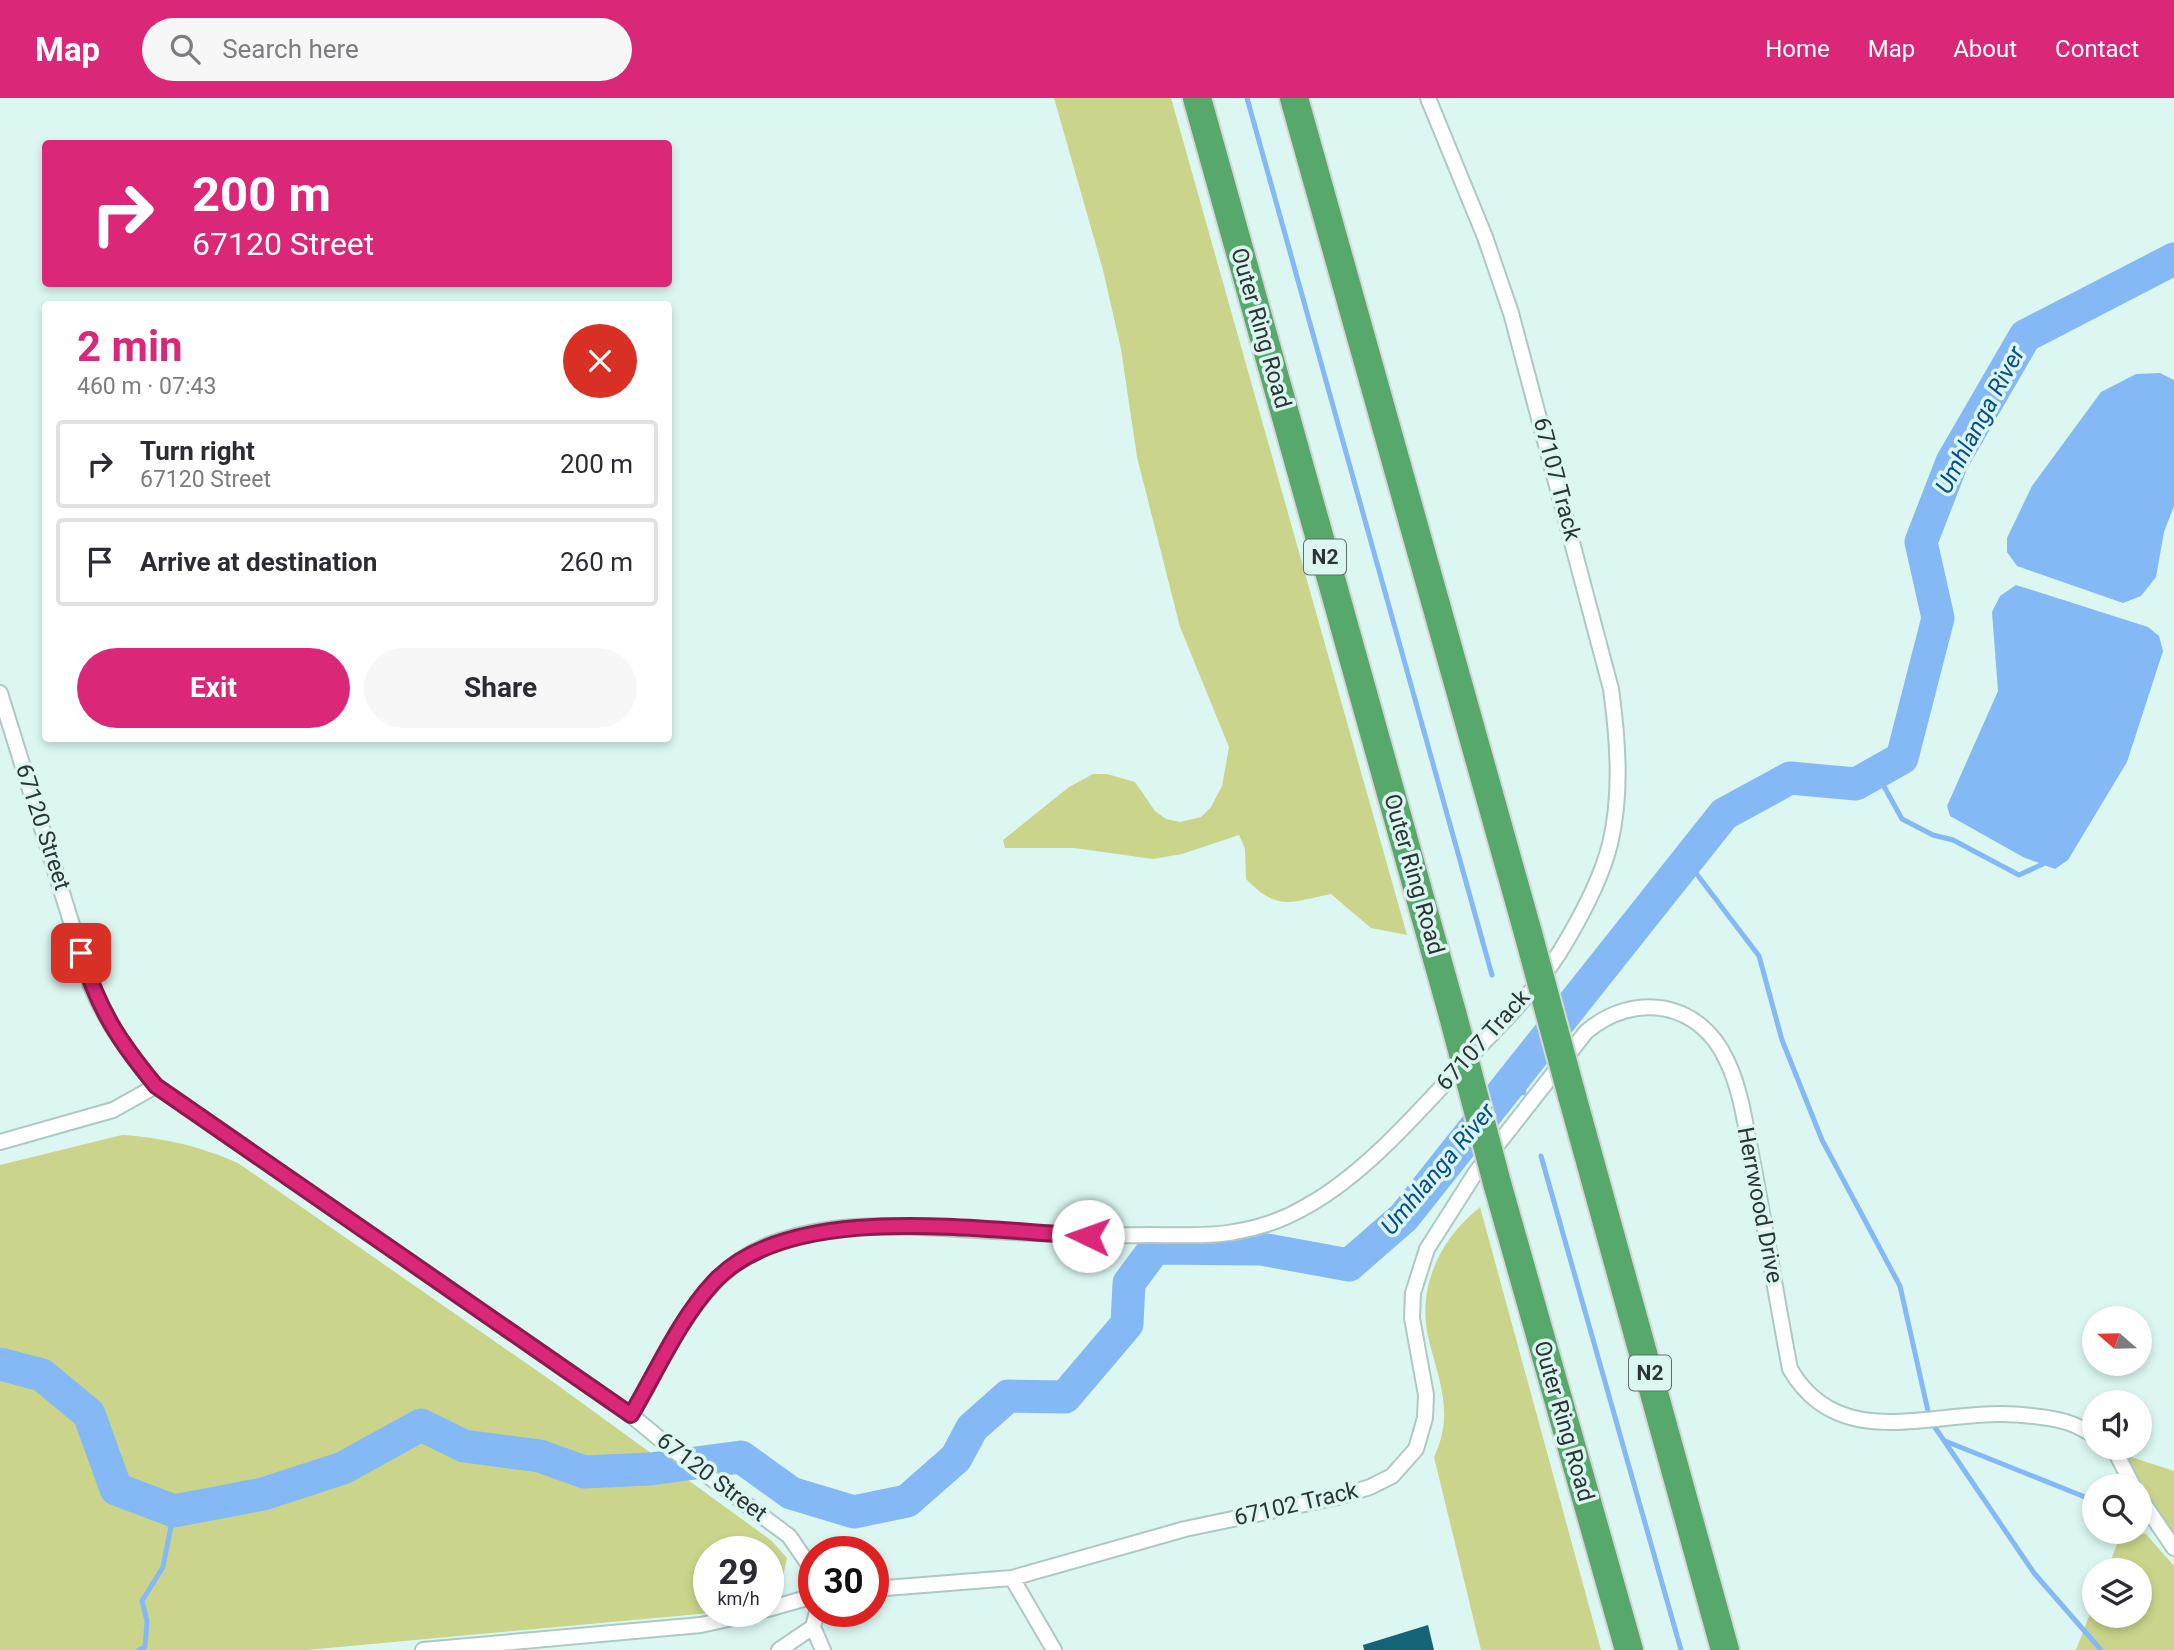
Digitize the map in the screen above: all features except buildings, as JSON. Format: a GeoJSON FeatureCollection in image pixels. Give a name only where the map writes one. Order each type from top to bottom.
{"type":"FeatureCollection","features":[{"type":"Feature","properties":{"kind":"highway","name":"Outer Ring Road"},"geometry":{"type":"LineString","coordinates":[[1197,98],[1453,1016],[1486,1177],[1629,1650]]}},
{"type":"Feature","properties":{"kind":"highway","name":"N2"},"geometry":{"type":"LineString","coordinates":[[1294,98],[1725,1650]]}},
{"type":"Feature","properties":{"kind":"street","name":"67107 Track"},"geometry":{"type":"LineString","coordinates":[[631,1415],[680,1330],[712,1283],[754,1251],[796,1236],[841,1229],[908,1226],[1088,1236],[1188,1235],[1233,1232],[1271,1223],[1308,1206],[1345,1180],[1418,1113],[1507,1018],[1566,943],[1610,845],[1617,746],[1611,689],[1511,313],[1485,237],[1428,98]]}},
{"type":"Feature","properties":{"kind":"street","name":"67120 Street"},"geometry":{"type":"LineString","coordinates":[[0,693],[91,986],[103,1015],[124,1047],[156,1086],[631,1415],[673,1450],[789,1536],[798,1549]]}},
{"type":"Feature","properties":{"kind":"street","name":"Herrwood Drive"},"geometry":{"type":"LineString","coordinates":[[1486,1177],[1532,1098],[1597,1022],[1622,1010],[1644,1006],[1688,1016],[1715,1040],[1727,1060],[1734,1082],[1749,1146],[1790,1369],[1802,1388],[1818,1404],[1855,1420],[1930,1420],[2005,1414],[2066,1422],[2082,1430]]}},
{"type":"Feature","properties":{"kind":"street"},"geometry":{"type":"LineString","coordinates":[[0,1142],[113,1110],[156,1086]]}},
{"type":"Feature","properties":{"kind":"street","name":"67102 Track"},"geometry":{"type":"LineString","coordinates":[[889,1587],[1012,1578],[1185,1529],[1348,1494],[1392,1476],[1407,1462],[1423,1433],[1425,1418],[1426,1395],[1412,1318],[1413,1293],[1427,1249],[1486,1177]]}},
{"type":"Feature","properties":{"kind":"street"},"geometry":{"type":"LineString","coordinates":[[2152,1516],[2174,1548]]}},
{"type":"Feature","properties":{"kind":"street"},"geometry":{"type":"LineString","coordinates":[[1012,1578],[1054,1650]]}},
{"type":"Feature","properties":{"kind":"street"},"geometry":{"type":"LineString","coordinates":[[423,1650],[693,1626]]}},
{"type":"Feature","properties":{"kind":"street"},"geometry":{"type":"LineString","coordinates":[[779,1650],[813,1627],[823,1650]]}},
{"type":"Feature","properties":{"kind":"green space"},"geometry":{"type":"Polygon","coordinates":[[[1054,98],[1171,98],[1407,935],[1371,928],[1331,894],[1285,902],[1267,896],[1246,879],[1245,849],[1239,835],[1182,854],[1153,859],[1074,848],[1005,848],[1003,840],[1069,787],[1093,774],[1107,774],[1135,782],[1155,811],[1166,819],[1180,822],[1201,817],[1211,807],[1222,786],[1229,747],[1180,627],[1137,457],[1121,349],[1103,270],[1054,98]]]}},
{"type":"Feature","properties":{"kind":"green space"},"geometry":{"type":"Polygon","coordinates":[[[122,1135],[182,1144],[238,1163],[549,1379],[765,1536],[693,1536],[693,1615],[307,1650],[0,1650],[0,1165],[122,1135]]]}},
{"type":"Feature","properties":{"kind":"green space"},"geometry":{"type":"Polygon","coordinates":[[[1480,1207],[1601,1650],[1481,1650],[1434,1457],[1440,1442],[1444,1413],[1441,1385],[1426,1321],[1426,1302],[1434,1266],[1453,1234],[1480,1207]]]}},
{"type":"Feature","properties":{"kind":"green space"},"geometry":{"type":"Polygon","coordinates":[[[2128,1460],[2140,1460],[2174,1471],[2174,1538],[2152,1501],[2152,1474],[2136,1474],[2128,1460]]]}},
{"type":"Feature","properties":{"kind":"green space"},"geometry":{"type":"Polygon","coordinates":[[[2152,1541],[2174,1566],[2174,1650],[2076,1650],[2085,1628],[2152,1628],[2152,1558],[2112,1558],[2117,1544],[2152,1544],[2152,1541]]]}},
{"type":"Feature","properties":{"kind":"water"},"geometry":{"type":"Polygon","coordinates":[[[2160,373],[2174,380],[2174,506],[2164,532],[2156,577],[2141,596],[2123,603],[2017,566],[2007,552],[2007,538],[2032,486],[2101,392],[2136,374],[2160,373]]]}},
{"type":"Feature","properties":{"kind":"water"},"geometry":{"type":"Polygon","coordinates":[[[2016,585],[2148,627],[2159,636],[2163,651],[2127,762],[2068,860],[2055,869],[2023,857],[1950,816],[1947,806],[1998,691],[1992,612],[2000,596],[2016,585]]]}},
{"type":"Feature","properties":{"kind":"waterway"},"geometry":{"type":"LineString","coordinates":[[1247,98],[1492,975]]}},
{"type":"Feature","properties":{"kind":"waterway","name":"Umhlanga River"},"geometry":{"type":"LineString","coordinates":[[0,1364],[42,1375],[89,1414],[116,1489],[174,1511],[263,1494],[343,1468],[421,1425],[464,1446],[540,1456],[584,1472],[650,1469],[741,1457],[791,1493],[854,1512],[907,1501],[956,1458],[972,1428],[1008,1396],[1065,1397],[1127,1324],[1129,1283],[1155,1248],[1261,1249],[1349,1265],[1404,1217],[1724,814],[1790,778],[1856,784],[1902,758],[1938,618],[1921,542],[1952,462],[2025,336],[2174,259]]}},
{"type":"Feature","properties":{"kind":"waterway"},"geometry":{"type":"LineString","coordinates":[[1876,772],[1902,819],[1933,835],[1953,840],[2019,875],[2043,864]]}},
{"type":"Feature","properties":{"kind":"waterway"},"geometry":{"type":"LineString","coordinates":[[1686,860],[1759,956],[1782,1040],[1822,1140],[1900,1286],[1930,1420],[2034,1573],[2101,1650]]}},
{"type":"Feature","properties":{"kind":"waterway"},"geometry":{"type":"LineString","coordinates":[[1519,1069],[1524,1093]]}},
{"type":"Feature","properties":{"kind":"waterway"},"geometry":{"type":"LineString","coordinates":[[1541,1156],[1681,1650]]}},
{"type":"Feature","properties":{"kind":"waterway"},"geometry":{"type":"LineString","coordinates":[[1945,1441],[2082,1496]]}},
{"type":"Feature","properties":{"kind":"waterway"},"geometry":{"type":"LineString","coordinates":[[139,1650],[145,1647],[147,1621],[142,1601],[163,1567],[174,1511]]}},
{"type":"Feature","properties":{"kind":"route"},"geometry":{"type":"LineString","coordinates":[[81,953],[103,1015],[124,1047],[156,1086],[631,1415],[680,1330],[712,1283],[754,1251],[773,1243],[827,1230],[868,1226],[1088,1236]]}}]}
